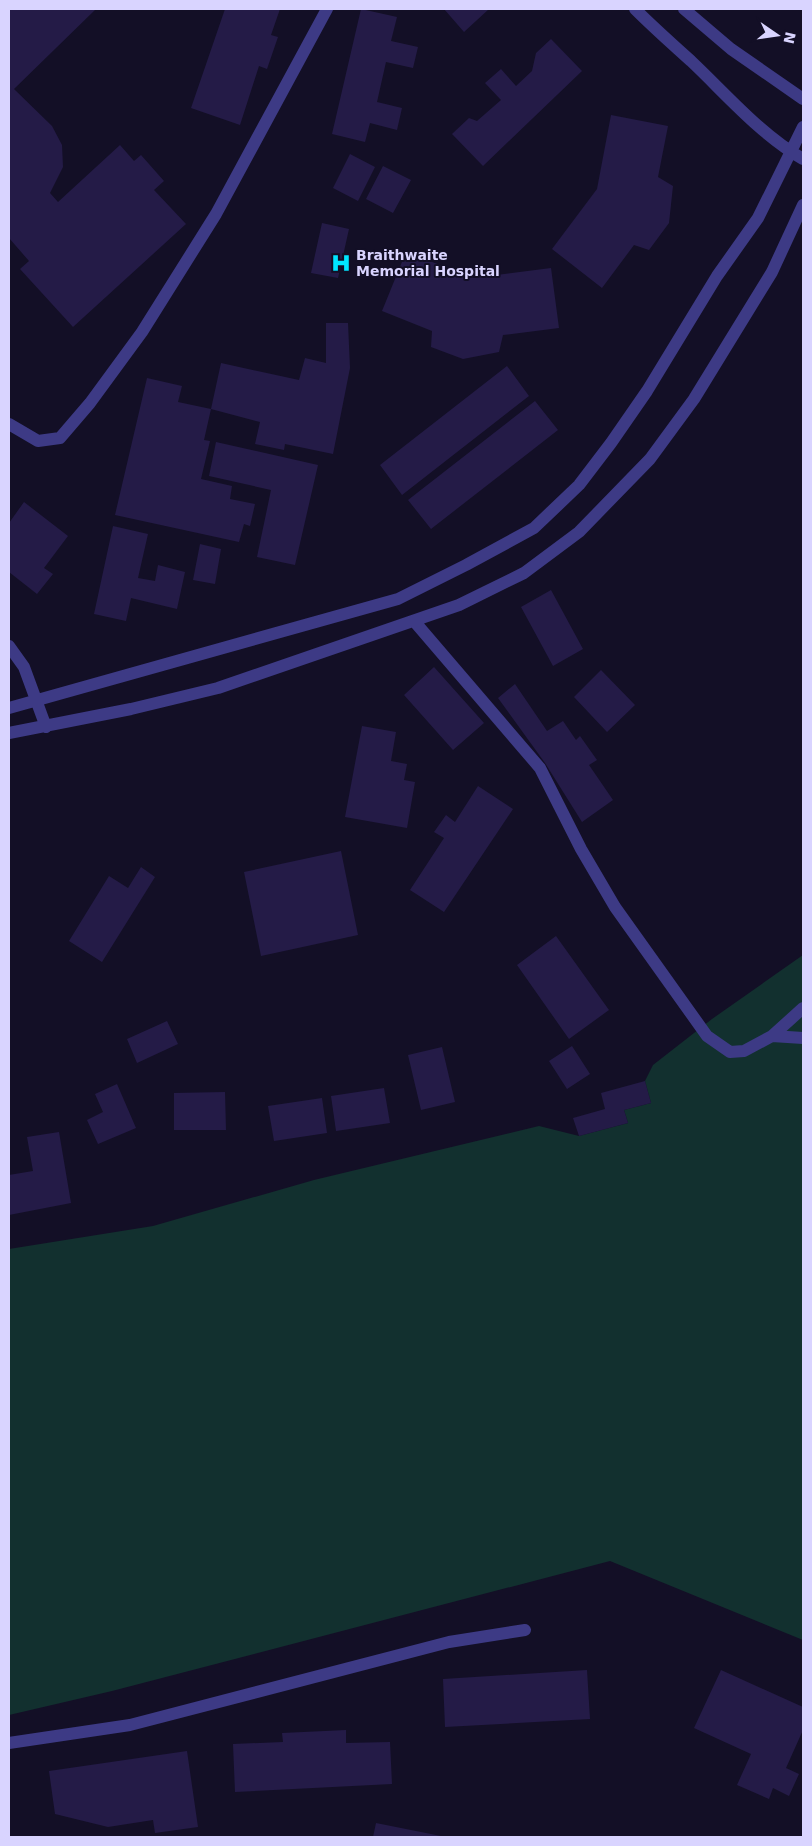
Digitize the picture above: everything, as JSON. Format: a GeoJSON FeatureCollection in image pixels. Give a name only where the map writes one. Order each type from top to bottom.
{"type":"FeatureCollection","features":[{"type":"Feature","properties":{"kind":"street"},"geometry":{"type":"LineString","coordinates":[[9,424],[38,441],[60,438],[90,403],[142,332],[216,214],[327,9]]}},
{"type":"Feature","properties":{"kind":"street"},"geometry":{"type":"LineString","coordinates":[[635,9],[746,116],[803,159]]}},
{"type":"Feature","properties":{"kind":"street"},"geometry":{"type":"LineString","coordinates":[[684,9],[731,49],[803,99]]}},
{"type":"Feature","properties":{"kind":"street"},"geometry":{"type":"LineString","coordinates":[[9,708],[398,598],[466,565],[534,528],[579,485],[647,391],[717,276],[758,218],[803,127]]}},
{"type":"Feature","properties":{"kind":"street"},"geometry":{"type":"LineString","coordinates":[[9,733],[46,727],[218,688],[459,605],[524,572],[579,532],[650,459],[694,399],[772,272],[803,205]]}},
{"type":"Feature","properties":{"kind":"street"},"geometry":{"type":"LineString","coordinates":[[414,621],[540,768],[581,849],[616,907],[707,1036],[730,1052],[744,1051],[772,1036],[803,1008]]}},
{"type":"Feature","properties":{"kind":"street"},"geometry":{"type":"LineString","coordinates":[[9,646],[24,667],[46,727]]}},
{"type":"Feature","properties":{"kind":"street"},"geometry":{"type":"LineString","coordinates":[[772,1036],[803,1038]]}},
{"type":"Feature","properties":{"kind":"street"},"geometry":{"type":"LineString","coordinates":[[9,1743],[130,1724],[449,1642],[524,1630]]}},
{"type":"Feature","properties":{"kind":"green space"},"geometry":{"type":"Polygon","coordinates":[[[803,955],[803,1640],[610,1561],[112,1691],[9,1715],[9,1249],[153,1226],[314,1180],[539,1126],[579,1136],[628,1123],[624,1110],[651,1103],[645,1081],[653,1065],[712,1019],[803,955]]]}},
{"type":"Feature","properties":{"kind":"building"},"geometry":{"type":"Polygon","coordinates":[[[9,9],[96,9],[14,89],[52,126],[62,145],[63,167],[50,193],[58,202],[120,145],[134,161],[141,155],[164,181],[154,190],[186,224],[73,327],[20,269],[29,261],[9,238],[9,9]]]}},
{"type":"Feature","properties":{"kind":"building"},"geometry":{"type":"Polygon","coordinates":[[[225,9],[280,9],[271,35],[278,37],[267,69],[259,66],[240,125],[191,108],[225,9]]]}},
{"type":"Feature","properties":{"kind":"building"},"geometry":{"type":"Polygon","coordinates":[[[361,9],[397,17],[391,41],[418,47],[413,68],[386,62],[377,102],[402,108],[397,130],[370,123],[365,142],[332,134],[361,9]]]}},
{"type":"Feature","properties":{"kind":"building"},"geometry":{"type":"Polygon","coordinates":[[[444,9],[489,9],[464,32],[444,9]]]}},
{"type":"Feature","properties":{"kind":"building"},"geometry":{"type":"Polygon","coordinates":[[[551,39],[582,71],[483,166],[452,134],[469,118],[477,121],[501,100],[485,83],[501,69],[516,86],[532,71],[536,53],[551,39]]]}},
{"type":"Feature","properties":{"kind":"building"},"geometry":{"type":"Polygon","coordinates":[[[611,115],[668,126],[658,177],[673,186],[669,223],[649,250],[634,245],[602,288],[552,249],[597,189],[611,115]]]}},
{"type":"Feature","properties":{"kind":"building"},"geometry":{"type":"Polygon","coordinates":[[[350,154],[375,167],[358,201],[333,188],[350,154]]]}},
{"type":"Feature","properties":{"kind":"building"},"geometry":{"type":"Polygon","coordinates":[[[383,166],[411,180],[393,213],[366,199],[383,166]]]}},
{"type":"Feature","properties":{"kind":"building"},"geometry":{"type":"Polygon","coordinates":[[[322,223],[349,229],[338,278],[311,273],[322,223]]]}},
{"type":"Feature","properties":{"kind":"building"},"geometry":{"type":"Polygon","coordinates":[[[406,252],[474,278],[551,268],[559,328],[503,335],[499,352],[463,359],[431,347],[432,331],[382,311],[406,252]]]}},
{"type":"Feature","properties":{"kind":"building"},"geometry":{"type":"Polygon","coordinates":[[[326,323],[348,323],[350,368],[333,454],[285,444],[284,450],[255,444],[260,422],[211,409],[221,363],[299,380],[305,358],[326,363],[326,323]]]}},
{"type":"Feature","properties":{"kind":"building"},"geometry":{"type":"Polygon","coordinates":[[[507,366],[529,396],[402,495],[380,465],[507,366]]]}},
{"type":"Feature","properties":{"kind":"building"},"geometry":{"type":"Polygon","coordinates":[[[147,378],[182,386],[178,402],[211,409],[204,440],[210,441],[201,479],[232,486],[230,499],[255,504],[250,526],[244,524],[239,542],[115,515],[147,378]]]}},
{"type":"Feature","properties":{"kind":"building"},"geometry":{"type":"Polygon","coordinates":[[[535,401],[558,430],[431,529],[408,500],[535,401]]]}},
{"type":"Feature","properties":{"kind":"building"},"geometry":{"type":"Polygon","coordinates":[[[216,442],[318,465],[295,565],[257,557],[271,490],[209,476],[216,442]]]}},
{"type":"Feature","properties":{"kind":"building"},"geometry":{"type":"Polygon","coordinates":[[[24,502],[68,536],[44,568],[53,574],[37,594],[9,572],[9,523],[24,502]]]}},
{"type":"Feature","properties":{"kind":"building"},"geometry":{"type":"Polygon","coordinates":[[[113,526],[148,534],[138,578],[155,581],[158,565],[185,572],[177,609],[131,598],[126,621],[94,614],[113,526]]]}},
{"type":"Feature","properties":{"kind":"building"},"geometry":{"type":"Polygon","coordinates":[[[200,544],[221,549],[215,584],[193,580],[200,544]]]}},
{"type":"Feature","properties":{"kind":"building"},"geometry":{"type":"Polygon","coordinates":[[[551,590],[583,649],[553,666],[521,607],[551,590]]]}},
{"type":"Feature","properties":{"kind":"building"},"geometry":{"type":"Polygon","coordinates":[[[434,667],[484,723],[453,750],[404,695],[434,667]]]}},
{"type":"Feature","properties":{"kind":"building"},"geometry":{"type":"Polygon","coordinates":[[[601,670],[635,705],[607,732],[574,697],[601,670]]]}},
{"type":"Feature","properties":{"kind":"building"},"geometry":{"type":"Polygon","coordinates":[[[515,684],[547,731],[563,721],[576,740],[580,736],[597,760],[589,765],[613,800],[582,822],[545,763],[498,698],[515,684]]]}},
{"type":"Feature","properties":{"kind":"building"},"geometry":{"type":"Polygon","coordinates":[[[362,726],[396,732],[391,761],[407,764],[404,780],[415,782],[407,828],[345,817],[362,726]]]}},
{"type":"Feature","properties":{"kind":"building"},"geometry":{"type":"Polygon","coordinates":[[[478,786],[513,809],[444,912],[410,890],[444,838],[434,832],[446,815],[455,822],[478,786]]]}},
{"type":"Feature","properties":{"kind":"building"},"geometry":{"type":"Polygon","coordinates":[[[341,851],[358,935],[261,956],[244,872],[341,851]]]}},
{"type":"Feature","properties":{"kind":"building"},"geometry":{"type":"Polygon","coordinates":[[[141,867],[155,877],[102,962],[69,941],[109,876],[128,888],[141,867]]]}},
{"type":"Feature","properties":{"kind":"building"},"geometry":{"type":"Polygon","coordinates":[[[556,936],[609,1010],[569,1039],[517,965],[556,936]]]}},
{"type":"Feature","properties":{"kind":"building"},"geometry":{"type":"Polygon","coordinates":[[[167,1021],[178,1044],[137,1063],[127,1039],[167,1021]]]}},
{"type":"Feature","properties":{"kind":"building"},"geometry":{"type":"Polygon","coordinates":[[[572,1046],[590,1074],[567,1089],[549,1061],[572,1046]]]}},
{"type":"Feature","properties":{"kind":"building"},"geometry":{"type":"Polygon","coordinates":[[[442,1047],[455,1102],[421,1110],[408,1055],[442,1047]]]}},
{"type":"Feature","properties":{"kind":"building"},"geometry":{"type":"Polygon","coordinates":[[[645,1081],[651,1103],[624,1110],[628,1123],[579,1136],[573,1118],[605,1109],[601,1093],[645,1081]]]}},
{"type":"Feature","properties":{"kind":"building"},"geometry":{"type":"Polygon","coordinates":[[[117,1084],[136,1128],[98,1144],[87,1120],[103,1112],[95,1094],[117,1084]]]}},
{"type":"Feature","properties":{"kind":"building"},"geometry":{"type":"Polygon","coordinates":[[[384,1088],[390,1123],[336,1131],[331,1096],[384,1088]]]}},
{"type":"Feature","properties":{"kind":"building"},"geometry":{"type":"Polygon","coordinates":[[[225,1092],[226,1130],[174,1130],[174,1093],[225,1092]]]}},
{"type":"Feature","properties":{"kind":"building"},"geometry":{"type":"Polygon","coordinates":[[[322,1098],[327,1133],[274,1141],[268,1106],[322,1098]]]}},
{"type":"Feature","properties":{"kind":"building"},"geometry":{"type":"Polygon","coordinates":[[[59,1132],[71,1203],[9,1215],[9,1175],[33,1171],[27,1137],[59,1132]]]}},
{"type":"Feature","properties":{"kind":"building"},"geometry":{"type":"Polygon","coordinates":[[[587,1670],[590,1719],[445,1727],[443,1679],[587,1670]]]}},
{"type":"Feature","properties":{"kind":"building"},"geometry":{"type":"Polygon","coordinates":[[[721,1670],[803,1707],[803,1730],[786,1768],[799,1774],[789,1796],[773,1788],[769,1799],[737,1785],[751,1754],[694,1728],[721,1670]]]}},
{"type":"Feature","properties":{"kind":"building"},"geometry":{"type":"Polygon","coordinates":[[[346,1730],[346,1743],[390,1742],[392,1784],[235,1792],[233,1744],[283,1742],[282,1733],[346,1730]]]}},
{"type":"Feature","properties":{"kind":"building"},"geometry":{"type":"Polygon","coordinates":[[[187,1751],[198,1827],[155,1833],[153,1820],[108,1827],[55,1814],[49,1771],[187,1751]]]}},
{"type":"Feature","properties":{"kind":"building"},"geometry":{"type":"Polygon","coordinates":[[[376,1823],[441,1836],[441,1837],[373,1837],[376,1823]]]}},
{"type":"Feature","properties":{"kind":"place","name":"Braithwaite Memorial Hospital"},"geometry":{"type":"Point","coordinates":[341,263]}}]}
